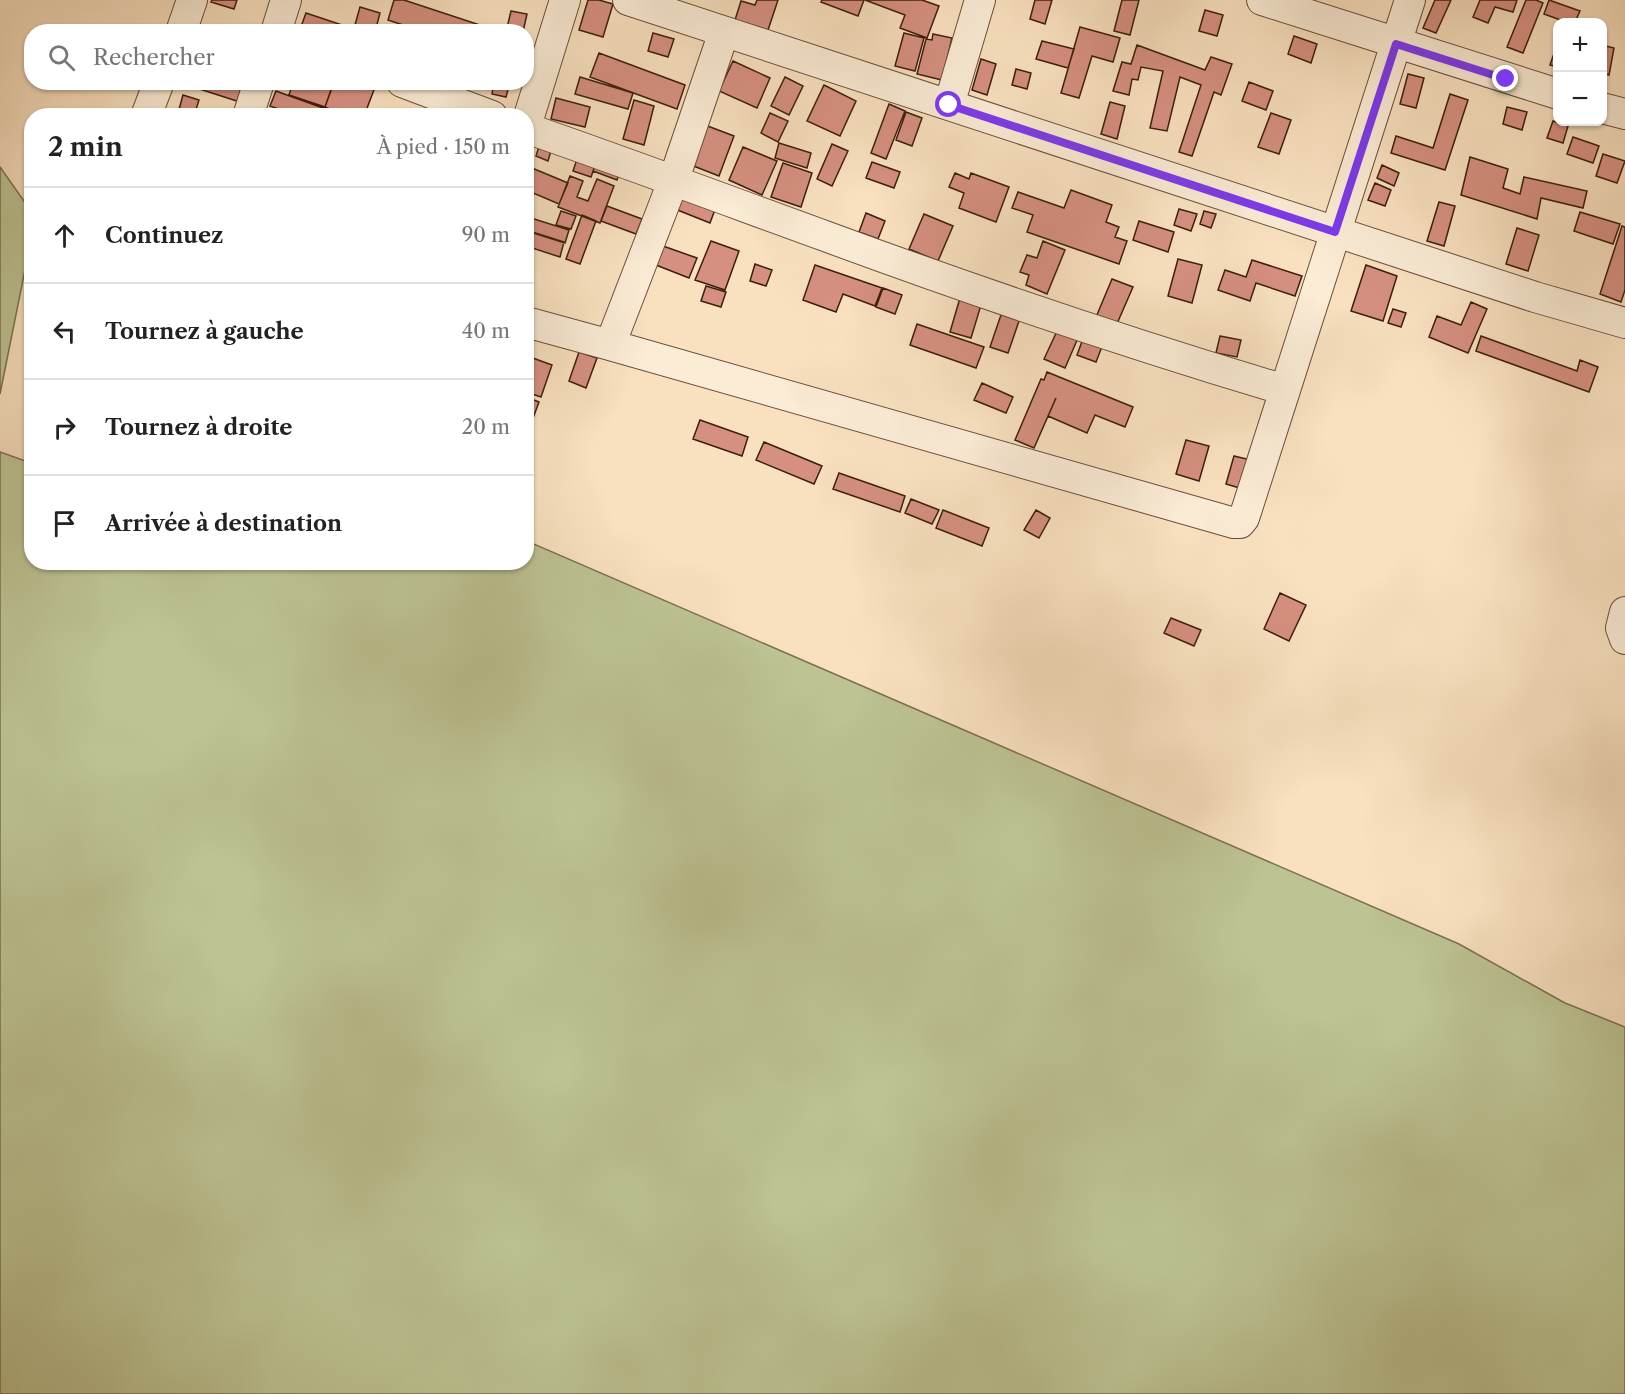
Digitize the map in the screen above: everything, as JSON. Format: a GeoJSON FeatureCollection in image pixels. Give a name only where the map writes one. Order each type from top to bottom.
{"type":"FeatureCollection","features":[{"type":"Feature","properties":{"kind":"street"},"geometry":{"type":"LineString","coordinates":[[184,24],[192,0]]}},
{"type":"Feature","properties":{"kind":"street"},"geometry":{"type":"LineString","coordinates":[[278,24],[286,0]]}},
{"type":"Feature","properties":{"kind":"street"},"geometry":{"type":"LineString","coordinates":[[532,108],[565,0]]}},
{"type":"Feature","properties":{"kind":"street"},"geometry":{"type":"LineString","coordinates":[[628,0],[1535,297],[1625,323]]}},
{"type":"Feature","properties":{"kind":"street"},"geometry":{"type":"LineString","coordinates":[[949,105],[980,0]]}},
{"type":"Feature","properties":{"kind":"street"},"geometry":{"type":"LineString","coordinates":[[1262,0],[1553,93]]}},
{"type":"Feature","properties":{"kind":"street"},"geometry":{"type":"LineString","coordinates":[[534,324],[1240,523],[1244,518],[1286,390],[1410,0]]}},
{"type":"Feature","properties":{"kind":"street"},"geometry":{"type":"LineString","coordinates":[[610,345],[674,179],[724,32]]}},
{"type":"Feature","properties":{"kind":"street"},"geometry":{"type":"LineString","coordinates":[[149,108],[156,90]]}},
{"type":"Feature","properties":{"kind":"street"},"geometry":{"type":"LineString","coordinates":[[251,108],[256,90]]}},
{"type":"Feature","properties":{"kind":"street"},"geometry":{"type":"LineString","coordinates":[[423,90],[471,108]]}},
{"type":"Feature","properties":{"kind":"street"},"geometry":{"type":"LineString","coordinates":[[1607,109],[1625,114]]}},
{"type":"Feature","properties":{"kind":"street"},"geometry":{"type":"LineString","coordinates":[[534,130],[674,179],[827,237],[1032,308],[1201,365],[1286,390]]}},
{"type":"Feature","properties":{"kind":"street"},"geometry":{"type":"LineString","coordinates":[[1625,612],[1621,628],[1625,639]]}},
{"type":"Feature","properties":{"kind":"green space"},"geometry":{"type":"Polygon","coordinates":[[[0,167],[24,201],[24,275],[0,394],[0,167]]]}},
{"type":"Feature","properties":{"kind":"green space"},"geometry":{"type":"Polygon","coordinates":[[[0,452],[24,461],[24,570],[534,570],[534,544],[1459,944],[1565,1003],[1625,1027],[1625,1394],[0,1394],[0,452]]]}},
{"type":"Feature","properties":{"kind":"building"},"geometry":{"type":"Polygon","coordinates":[[[212,0],[237,0],[234,9],[211,2],[212,0]]]}},
{"type":"Feature","properties":{"kind":"building"},"geometry":{"type":"Polygon","coordinates":[[[394,0],[404,0],[477,24],[400,24],[388,20],[394,0]]]}},
{"type":"Feature","properties":{"kind":"building"},"geometry":{"type":"Polygon","coordinates":[[[588,0],[613,4],[603,37],[579,30],[588,0]]]}},
{"type":"Feature","properties":{"kind":"building"},"geometry":{"type":"Polygon","coordinates":[[[757,0],[778,0],[768,30],[735,20],[741,1],[755,5],[757,0]]]}},
{"type":"Feature","properties":{"kind":"building"},"geometry":{"type":"Polygon","coordinates":[[[822,0],[864,0],[858,16],[821,2],[822,0]]]}},
{"type":"Feature","properties":{"kind":"building"},"geometry":{"type":"Polygon","coordinates":[[[865,0],[922,0],[939,6],[927,38],[900,28],[905,15],[865,0]]]}},
{"type":"Feature","properties":{"kind":"building"},"geometry":{"type":"Polygon","coordinates":[[[1035,0],[1052,0],[1045,24],[1030,19],[1035,0]]]}},
{"type":"Feature","properties":{"kind":"building"},"geometry":{"type":"Polygon","coordinates":[[[1122,0],[1139,0],[1130,35],[1114,31],[1122,0]]]}},
{"type":"Feature","properties":{"kind":"building"},"geometry":{"type":"Polygon","coordinates":[[[1435,0],[1451,0],[1436,33],[1423,28],[1435,0]]]}},
{"type":"Feature","properties":{"kind":"building"},"geometry":{"type":"Polygon","coordinates":[[[1480,0],[1517,0],[1513,12],[1495,7],[1488,23],[1473,17],[1480,0]]]}},
{"type":"Feature","properties":{"kind":"building"},"geometry":{"type":"Polygon","coordinates":[[[1526,0],[1543,3],[1523,53],[1507,47],[1526,0]]]}},
{"type":"Feature","properties":{"kind":"building"},"geometry":{"type":"Polygon","coordinates":[[[1549,0],[1580,11],[1577,18],[1555,18],[1544,14],[1549,0]]]}},
{"type":"Feature","properties":{"kind":"building"},"geometry":{"type":"Polygon","coordinates":[[[360,7],[380,13],[377,24],[355,24],[360,7]]]}},
{"type":"Feature","properties":{"kind":"building"},"geometry":{"type":"Polygon","coordinates":[[[1205,10],[1223,15],[1217,36],[1199,31],[1205,10]]]}},
{"type":"Feature","properties":{"kind":"building"},"geometry":{"type":"Polygon","coordinates":[[[511,11],[527,14],[525,24],[508,24],[511,11]]]}},
{"type":"Feature","properties":{"kind":"building"},"geometry":{"type":"Polygon","coordinates":[[[306,13],[339,24],[302,24],[306,13]]]}},
{"type":"Feature","properties":{"kind":"building"},"geometry":{"type":"Polygon","coordinates":[[[1080,27],[1120,38],[1113,62],[1092,56],[1079,98],[1061,93],[1080,27]]]}},
{"type":"Feature","properties":{"kind":"building"},"geometry":{"type":"Polygon","coordinates":[[[653,33],[674,39],[668,57],[648,51],[653,33]]]}},
{"type":"Feature","properties":{"kind":"building"},"geometry":{"type":"Polygon","coordinates":[[[904,33],[924,38],[915,71],[895,66],[904,33]]]}},
{"type":"Feature","properties":{"kind":"building"},"geometry":{"type":"Polygon","coordinates":[[[933,34],[952,38],[942,80],[917,74],[926,39],[932,40],[933,34]]]}},
{"type":"Feature","properties":{"kind":"building"},"geometry":{"type":"Polygon","coordinates":[[[1294,36],[1317,44],[1311,63],[1288,54],[1294,36]]]}},
{"type":"Feature","properties":{"kind":"building"},"geometry":{"type":"Polygon","coordinates":[[[1042,41],[1074,49],[1068,68],[1036,59],[1042,41]]]}},
{"type":"Feature","properties":{"kind":"building"},"geometry":{"type":"Polygon","coordinates":[[[1137,45],[1205,70],[1211,57],[1232,64],[1221,95],[1214,92],[1192,156],[1179,152],[1201,85],[1180,77],[1167,131],[1150,128],[1163,71],[1141,67],[1138,80],[1132,79],[1129,95],[1113,91],[1122,62],[1131,64],[1137,45]]]}},
{"type":"Feature","properties":{"kind":"building"},"geometry":{"type":"Polygon","coordinates":[[[1607,46],[1614,48],[1609,75],[1607,74],[1607,46]]]}},
{"type":"Feature","properties":{"kind":"building"},"geometry":{"type":"Polygon","coordinates":[[[599,53],[685,85],[677,109],[590,77],[599,53]]]}},
{"type":"Feature","properties":{"kind":"building"},"geometry":{"type":"Polygon","coordinates":[[[981,59],[996,64],[987,95],[972,90],[981,59]]]}},
{"type":"Feature","properties":{"kind":"building"},"geometry":{"type":"Polygon","coordinates":[[[733,61],[770,78],[757,108],[719,91],[733,61]]]}},
{"type":"Feature","properties":{"kind":"building"},"geometry":{"type":"Polygon","coordinates":[[[1016,69],[1031,73],[1027,89],[1012,85],[1016,69]]]}},
{"type":"Feature","properties":{"kind":"building"},"geometry":{"type":"Polygon","coordinates":[[[1408,74],[1424,78],[1416,108],[1400,104],[1408,74]]]}},
{"type":"Feature","properties":{"kind":"building"},"geometry":{"type":"Polygon","coordinates":[[[580,77],[633,93],[628,109],[575,94],[580,77]]]}},
{"type":"Feature","properties":{"kind":"building"},"geometry":{"type":"Polygon","coordinates":[[[785,77],[803,86],[789,115],[771,106],[785,77]]]}},
{"type":"Feature","properties":{"kind":"building"},"geometry":{"type":"Polygon","coordinates":[[[1249,82],[1273,91],[1266,110],[1242,101],[1249,82]]]}},
{"type":"Feature","properties":{"kind":"building"},"geometry":{"type":"Polygon","coordinates":[[[824,85],[856,101],[840,136],[807,121],[824,85]]]}},
{"type":"Feature","properties":{"kind":"building"},"geometry":{"type":"Polygon","coordinates":[[[203,90],[245,90],[243,103],[203,90]]]}},
{"type":"Feature","properties":{"kind":"building"},"geometry":{"type":"Polygon","coordinates":[[[291,90],[331,90],[325,107],[289,95],[291,90]]]}},
{"type":"Feature","properties":{"kind":"building"},"geometry":{"type":"Polygon","coordinates":[[[331,90],[374,90],[367,108],[325,107],[331,90]]]}},
{"type":"Feature","properties":{"kind":"building"},"geometry":{"type":"Polygon","coordinates":[[[493,90],[508,90],[506,97],[492,94],[493,90]]]}},
{"type":"Feature","properties":{"kind":"building"},"geometry":{"type":"Polygon","coordinates":[[[276,91],[323,108],[276,108],[270,106],[276,91]]]}},
{"type":"Feature","properties":{"kind":"building"},"geometry":{"type":"Polygon","coordinates":[[[1450,94],[1468,100],[1445,170],[1391,153],[1396,136],[1433,148],[1450,94]]]}},
{"type":"Feature","properties":{"kind":"building"},"geometry":{"type":"Polygon","coordinates":[[[183,95],[199,100],[196,108],[179,108],[183,95]]]}},
{"type":"Feature","properties":{"kind":"building"},"geometry":{"type":"Polygon","coordinates":[[[556,98],[590,107],[585,127],[551,119],[556,98]]]}},
{"type":"Feature","properties":{"kind":"building"},"geometry":{"type":"Polygon","coordinates":[[[634,100],[654,106],[644,145],[623,139],[634,100]]]}},
{"type":"Feature","properties":{"kind":"building"},"geometry":{"type":"Polygon","coordinates":[[[1110,102],[1125,106],[1117,139],[1101,134],[1110,102]]]}},
{"type":"Feature","properties":{"kind":"building"},"geometry":{"type":"Polygon","coordinates":[[[889,104],[905,111],[886,159],[871,153],[889,104]]]}},
{"type":"Feature","properties":{"kind":"building"},"geometry":{"type":"Polygon","coordinates":[[[1507,107],[1527,112],[1522,130],[1503,124],[1507,107]]]}},
{"type":"Feature","properties":{"kind":"building"},"geometry":{"type":"Polygon","coordinates":[[[906,112],[922,118],[912,146],[896,140],[906,112]]]}},
{"type":"Feature","properties":{"kind":"building"},"geometry":{"type":"Polygon","coordinates":[[[770,113],[788,121],[778,142],[761,133],[770,113]]]}},
{"type":"Feature","properties":{"kind":"building"},"geometry":{"type":"Polygon","coordinates":[[[1271,113],[1291,120],[1279,154],[1258,147],[1271,113]]]}},
{"type":"Feature","properties":{"kind":"building"},"geometry":{"type":"Polygon","coordinates":[[[1553,121],[1553,126],[1568,126],[1563,143],[1547,138],[1553,121]]]}},
{"type":"Feature","properties":{"kind":"building"},"geometry":{"type":"Polygon","coordinates":[[[705,125],[734,136],[719,176],[691,165],[705,125]]]}},
{"type":"Feature","properties":{"kind":"building"},"geometry":{"type":"Polygon","coordinates":[[[1573,137],[1599,146],[1593,163],[1567,154],[1573,137]]]}},
{"type":"Feature","properties":{"kind":"building"},"geometry":{"type":"Polygon","coordinates":[[[541,140],[553,144],[548,161],[536,156],[541,140]]]}},
{"type":"Feature","properties":{"kind":"building"},"geometry":{"type":"Polygon","coordinates":[[[779,143],[811,153],[807,168],[775,158],[779,143]]]}},
{"type":"Feature","properties":{"kind":"building"},"geometry":{"type":"Polygon","coordinates":[[[832,144],[848,151],[832,186],[817,179],[832,144]]]}},
{"type":"Feature","properties":{"kind":"building"},"geometry":{"type":"Polygon","coordinates":[[[743,147],[777,161],[762,195],[729,180],[743,147]]]}},
{"type":"Feature","properties":{"kind":"building"},"geometry":{"type":"Polygon","coordinates":[[[579,153],[597,160],[591,177],[573,171],[579,153]]]}},
{"type":"Feature","properties":{"kind":"building"},"geometry":{"type":"Polygon","coordinates":[[[1603,154],[1625,161],[1617,183],[1596,176],[1603,154]]]}},
{"type":"Feature","properties":{"kind":"building"},"geometry":{"type":"Polygon","coordinates":[[[1470,157],[1508,169],[1503,188],[1520,194],[1524,177],[1587,191],[1583,208],[1541,198],[1537,219],[1461,195],[1470,157]]]}},
{"type":"Feature","properties":{"kind":"building"},"geometry":{"type":"Polygon","coordinates":[[[597,160],[621,168],[617,180],[593,171],[597,160]]]}},
{"type":"Feature","properties":{"kind":"building"},"geometry":{"type":"Polygon","coordinates":[[[872,162],[900,172],[894,188],[866,178],[872,162]]]}},
{"type":"Feature","properties":{"kind":"building"},"geometry":{"type":"Polygon","coordinates":[[[783,163],[812,173],[801,207],[771,197],[783,163]]]}},
{"type":"Feature","properties":{"kind":"building"},"geometry":{"type":"Polygon","coordinates":[[[1382,165],[1399,173],[1394,186],[1377,178],[1382,165]]]}},
{"type":"Feature","properties":{"kind":"building"},"geometry":{"type":"Polygon","coordinates":[[[534,169],[568,183],[559,204],[534,193],[534,169]]]}},
{"type":"Feature","properties":{"kind":"building"},"geometry":{"type":"Polygon","coordinates":[[[955,173],[969,179],[971,173],[1009,187],[996,222],[959,208],[964,193],[949,187],[955,173]]]}},
{"type":"Feature","properties":{"kind":"building"},"geometry":{"type":"Polygon","coordinates":[[[570,176],[583,181],[577,197],[588,201],[597,179],[614,186],[600,223],[558,207],[570,176]]]}},
{"type":"Feature","properties":{"kind":"building"},"geometry":{"type":"Polygon","coordinates":[[[1375,183],[1391,190],[1385,206],[1368,200],[1375,183]]]}},
{"type":"Feature","properties":{"kind":"building"},"geometry":{"type":"Polygon","coordinates":[[[1071,190],[1112,205],[1106,222],[1119,227],[1115,237],[1127,241],[1119,264],[1027,232],[1033,215],[1012,208],[1018,192],[1064,208],[1071,190]]]}},
{"type":"Feature","properties":{"kind":"building"},"geometry":{"type":"Polygon","coordinates":[[[681,193],[716,207],[710,223],[675,209],[681,193]]]}},
{"type":"Feature","properties":{"kind":"building"},"geometry":{"type":"Polygon","coordinates":[[[1439,202],[1455,206],[1444,246],[1427,241],[1439,202]]]}},
{"type":"Feature","properties":{"kind":"building"},"geometry":{"type":"Polygon","coordinates":[[[607,206],[642,219],[636,234],[601,221],[607,206]]]}},
{"type":"Feature","properties":{"kind":"building"},"geometry":{"type":"Polygon","coordinates":[[[1179,209],[1197,214],[1191,231],[1174,225],[1179,209]]]}},
{"type":"Feature","properties":{"kind":"building"},"geometry":{"type":"Polygon","coordinates":[[[561,211],[576,216],[571,229],[556,225],[561,211]]]}},
{"type":"Feature","properties":{"kind":"building"},"geometry":{"type":"Polygon","coordinates":[[[1204,211],[1216,214],[1211,228],[1200,224],[1204,211]]]}},
{"type":"Feature","properties":{"kind":"building"},"geometry":{"type":"Polygon","coordinates":[[[1580,212],[1620,224],[1613,244],[1574,231],[1580,212]]]}},
{"type":"Feature","properties":{"kind":"building"},"geometry":{"type":"Polygon","coordinates":[[[866,213],[885,221],[878,239],[859,232],[866,213]]]}},
{"type":"Feature","properties":{"kind":"building"},"geometry":{"type":"Polygon","coordinates":[[[924,214],[953,226],[938,261],[909,249],[924,214]]]}},
{"type":"Feature","properties":{"kind":"building"},"geometry":{"type":"Polygon","coordinates":[[[582,215],[596,221],[580,264],[566,259],[582,215]]]}},
{"type":"Feature","properties":{"kind":"building"},"geometry":{"type":"Polygon","coordinates":[[[534,219],[569,230],[565,243],[534,233],[534,219]]]}},
{"type":"Feature","properties":{"kind":"building"},"geometry":{"type":"Polygon","coordinates":[[[1139,221],[1174,232],[1168,252],[1133,240],[1139,221]]]}},
{"type":"Feature","properties":{"kind":"building"},"geometry":{"type":"Polygon","coordinates":[[[1622,226],[1625,227],[1625,290],[1621,302],[1600,294],[1622,226]]]}},
{"type":"Feature","properties":{"kind":"building"},"geometry":{"type":"Polygon","coordinates":[[[1517,228],[1539,235],[1528,271],[1506,264],[1517,228]]]}},
{"type":"Feature","properties":{"kind":"building"},"geometry":{"type":"Polygon","coordinates":[[[534,233],[564,242],[560,257],[534,249],[534,233]]]}},
{"type":"Feature","properties":{"kind":"building"},"geometry":{"type":"Polygon","coordinates":[[[711,241],[739,251],[725,290],[695,280],[711,241]]]}},
{"type":"Feature","properties":{"kind":"building"},"geometry":{"type":"Polygon","coordinates":[[[1043,241],[1065,250],[1047,294],[1026,285],[1029,275],[1020,272],[1027,255],[1037,258],[1043,241]]]}},
{"type":"Feature","properties":{"kind":"building"},"geometry":{"type":"Polygon","coordinates":[[[663,246],[697,258],[689,278],[656,265],[663,246]]]}},
{"type":"Feature","properties":{"kind":"building"},"geometry":{"type":"Polygon","coordinates":[[[1178,259],[1202,265],[1192,303],[1168,296],[1178,259]]]}},
{"type":"Feature","properties":{"kind":"building"},"geometry":{"type":"Polygon","coordinates":[[[1252,260],[1302,276],[1295,296],[1256,283],[1250,301],[1218,290],[1225,270],[1246,277],[1252,260]]]}},
{"type":"Feature","properties":{"kind":"building"},"geometry":{"type":"Polygon","coordinates":[[[755,264],[772,270],[766,286],[750,281],[755,264]]]}},
{"type":"Feature","properties":{"kind":"building"},"geometry":{"type":"Polygon","coordinates":[[[815,265],[882,288],[875,306],[843,294],[836,312],[803,300],[815,265]]]}},
{"type":"Feature","properties":{"kind":"building"},"geometry":{"type":"Polygon","coordinates":[[[1366,265],[1397,276],[1383,321],[1351,311],[1366,265]]]}},
{"type":"Feature","properties":{"kind":"building"},"geometry":{"type":"Polygon","coordinates":[[[1112,279],[1133,287],[1116,326],[1096,317],[1112,279]]]}},
{"type":"Feature","properties":{"kind":"building"},"geometry":{"type":"Polygon","coordinates":[[[706,286],[726,292],[721,307],[701,301],[706,286]]]}},
{"type":"Feature","properties":{"kind":"building"},"geometry":{"type":"Polygon","coordinates":[[[883,288],[902,295],[895,314],[876,307],[883,288]]]}},
{"type":"Feature","properties":{"kind":"building"},"geometry":{"type":"Polygon","coordinates":[[[960,298],[981,305],[971,338],[950,332],[960,298]]]}},
{"type":"Feature","properties":{"kind":"building"},"geometry":{"type":"Polygon","coordinates":[[[1471,302],[1487,309],[1468,353],[1429,337],[1437,316],[1461,325],[1471,302]]]}},
{"type":"Feature","properties":{"kind":"building"},"geometry":{"type":"Polygon","coordinates":[[[1393,309],[1406,313],[1401,327],[1388,323],[1393,309]]]}},
{"type":"Feature","properties":{"kind":"building"},"geometry":{"type":"Polygon","coordinates":[[[1002,312],[1020,318],[1008,353],[990,347],[1002,312]]]}},
{"type":"Feature","properties":{"kind":"building"},"geometry":{"type":"Polygon","coordinates":[[[917,324],[984,347],[976,368],[910,345],[917,324]]]}},
{"type":"Feature","properties":{"kind":"building"},"geometry":{"type":"Polygon","coordinates":[[[1058,329],[1078,338],[1065,368],[1044,359],[1058,329]]]}},
{"type":"Feature","properties":{"kind":"building"},"geometry":{"type":"Polygon","coordinates":[[[1084,336],[1103,344],[1096,362],[1077,355],[1084,336]]]}},
{"type":"Feature","properties":{"kind":"building"},"geometry":{"type":"Polygon","coordinates":[[[1220,336],[1241,340],[1237,357],[1216,353],[1220,336]]]}},
{"type":"Feature","properties":{"kind":"building"},"geometry":{"type":"Polygon","coordinates":[[[1481,336],[1577,371],[1580,360],[1598,367],[1589,392],[1476,351],[1481,336]]]}},
{"type":"Feature","properties":{"kind":"building"},"geometry":{"type":"Polygon","coordinates":[[[579,352],[597,358],[586,388],[569,381],[579,352]]]}},
{"type":"Feature","properties":{"kind":"building"},"geometry":{"type":"Polygon","coordinates":[[[534,358],[552,365],[541,397],[534,395],[534,358]]]}},
{"type":"Feature","properties":{"kind":"building"},"geometry":{"type":"Polygon","coordinates":[[[1047,372],[1133,407],[1125,427],[1095,415],[1087,433],[1048,416],[1034,448],[1015,440],[1041,379],[1044,380],[1047,372]]]}},
{"type":"Feature","properties":{"kind":"building"},"geometry":{"type":"Polygon","coordinates":[[[982,383],[1013,397],[1006,413],[974,400],[982,383]]]}},
{"type":"Feature","properties":{"kind":"building"},"geometry":{"type":"Polygon","coordinates":[[[534,400],[539,402],[534,416],[534,400]]]}},
{"type":"Feature","properties":{"kind":"building"},"geometry":{"type":"Polygon","coordinates":[[[700,420],[748,437],[742,456],[693,439],[700,420]]]}},
{"type":"Feature","properties":{"kind":"building"},"geometry":{"type":"Polygon","coordinates":[[[1186,440],[1209,446],[1199,481],[1176,474],[1186,440]]]}},
{"type":"Feature","properties":{"kind":"building"},"geometry":{"type":"Polygon","coordinates":[[[764,442],[822,466],[814,484],[756,460],[764,442]]]}},
{"type":"Feature","properties":{"kind":"building"},"geometry":{"type":"Polygon","coordinates":[[[1234,456],[1251,460],[1243,489],[1226,484],[1234,456]]]}},
{"type":"Feature","properties":{"kind":"building"},"geometry":{"type":"Polygon","coordinates":[[[839,473],[905,496],[900,512],[833,489],[839,473]]]}},
{"type":"Feature","properties":{"kind":"building"},"geometry":{"type":"Polygon","coordinates":[[[911,499],[939,510],[932,524],[905,513],[911,499]]]}},
{"type":"Feature","properties":{"kind":"building"},"geometry":{"type":"Polygon","coordinates":[[[943,510],[989,528],[982,546],[936,528],[943,510]]]}},
{"type":"Feature","properties":{"kind":"building"},"geometry":{"type":"Polygon","coordinates":[[[1036,510],[1050,518],[1039,538],[1024,530],[1036,510]]]}},
{"type":"Feature","properties":{"kind":"building"},"geometry":{"type":"Polygon","coordinates":[[[1280,593],[1306,605],[1289,641],[1264,629],[1280,593]]]}},
{"type":"Feature","properties":{"kind":"building"},"geometry":{"type":"Polygon","coordinates":[[[1171,618],[1201,630],[1194,646],[1164,633],[1171,618]]]}},
{"type":"Feature","properties":{"kind":"route"},"geometry":{"type":"LineString","coordinates":[[949,105],[1335,232],[1396,44],[1506,79]]}}]}
